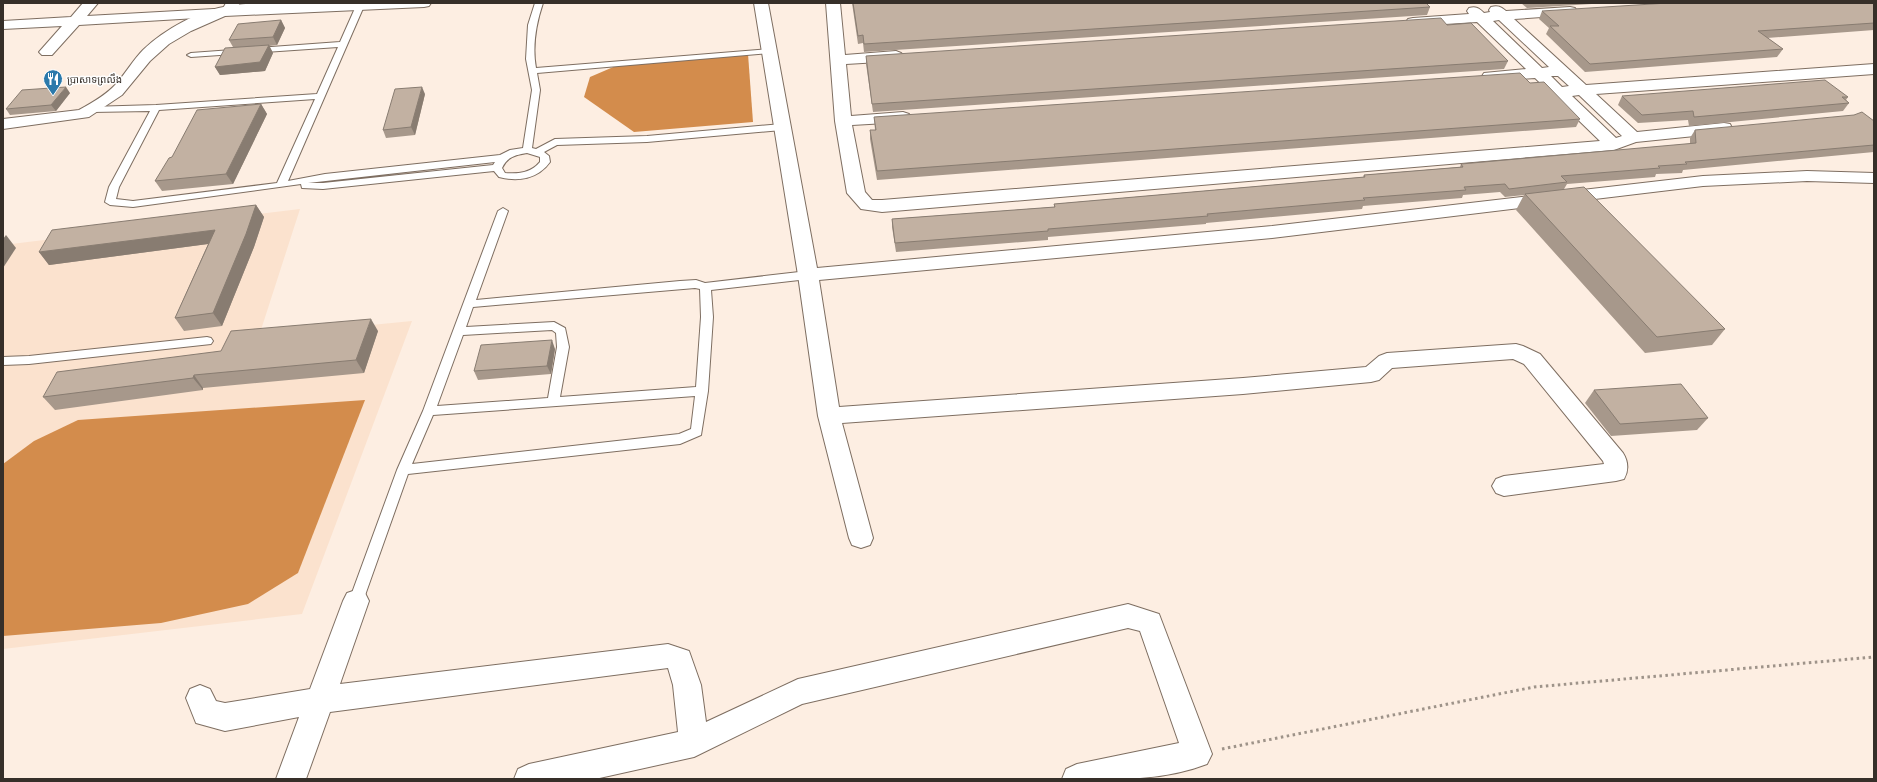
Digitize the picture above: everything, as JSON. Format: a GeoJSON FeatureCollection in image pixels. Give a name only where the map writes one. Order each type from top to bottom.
{"type":"FeatureCollection","features":[{"type":"Feature","properties":{"kind":"street"},"geometry":{"type":"LineString","coordinates":[[47,52],[91,3]]}},
{"type":"Feature","properties":{"kind":"street"},"geometry":{"type":"LineString","coordinates":[[3,25],[74,22],[225,9],[315,5],[360,6],[424,3]]}},
{"type":"Feature","properties":{"kind":"street"},"geometry":{"type":"LineString","coordinates":[[761,3],[808,274],[829,416],[861,538]]}},
{"type":"Feature","properties":{"kind":"street"},"geometry":{"type":"LineString","coordinates":[[833,3],[843,121],[856,193],[867,205],[882,206],[1614,144],[1633,137],[1737,127]]}},
{"type":"Feature","properties":{"kind":"street"},"geometry":{"type":"LineString","coordinates":[[1466,3],[1557,92],[1614,144]]}},
{"type":"Feature","properties":{"kind":"street"},"geometry":{"type":"LineString","coordinates":[[1488,3],[1633,137]]}},
{"type":"Feature","properties":{"kind":"street"},"geometry":{"type":"LineString","coordinates":[[3,124],[83,114],[108,99],[121,88],[148,53],[172,36],[225,9]]}},
{"type":"Feature","properties":{"kind":"street"},"geometry":{"type":"LineString","coordinates":[[1401,23],[1588,10]]}},
{"type":"Feature","properties":{"kind":"street"},"geometry":{"type":"LineString","coordinates":[[837,60],[908,55]]}},
{"type":"Feature","properties":{"kind":"street"},"geometry":{"type":"LineString","coordinates":[[1557,92],[1874,69]]}},
{"type":"Feature","properties":{"kind":"street"},"geometry":{"type":"LineString","coordinates":[[1473,77],[1561,70]]}},
{"type":"Feature","properties":{"kind":"street"},"geometry":{"type":"LineString","coordinates":[[843,121],[915,116]]}},
{"type":"Feature","properties":{"kind":"street"},"geometry":{"type":"LineString","coordinates":[[808,274],[1272,232],[1703,181],[1807,176],[1874,178]]}},
{"type":"Feature","properties":{"kind":"street"},"geometry":{"type":"LineString","coordinates":[[829,416],[1258,384],[1371,374],[1387,361],[1516,351],[1532,359],[1615,459],[1616,472],[1504,486]]}},
{"type":"Feature","properties":{"kind":"street"},"geometry":{"type":"LineString","coordinates":[[291,779],[356,601]]}},
{"type":"Feature","properties":{"kind":"street"},"geometry":{"type":"LineString","coordinates":[[529,779],[694,743],[798,692],[1128,616],[1150,622],[1197,754],[1077,779]]}},
{"type":"Feature","properties":{"kind":"street"},"geometry":{"type":"LineString","coordinates":[[200,698],[206,713],[225,717],[255,713],[320,700],[668,656],[679,660],[687,685],[694,743]]}},
{"type":"Feature","properties":{"kind":"lane"},"geometry":{"type":"LineString","coordinates":[[527,150],[536,90],[530,59],[532,25],[540,3]]}},
{"type":"Feature","properties":{"kind":"lane"},"geometry":{"type":"LineString","coordinates":[[282,185],[360,6]]}},
{"type":"Feature","properties":{"kind":"lane"},"geometry":{"type":"LineString","coordinates":[[191,55],[343,44]]}},
{"type":"Feature","properties":{"kind":"lane"},"geometry":{"type":"LineString","coordinates":[[533,71],[769,51]]}},
{"type":"Feature","properties":{"kind":"lane"},"geometry":{"type":"LineString","coordinates":[[92,109],[156,108],[320,96]]}},
{"type":"Feature","properties":{"kind":"lane"},"geometry":{"type":"LineString","coordinates":[[156,108],[114,187],[110,202],[133,204],[282,185],[325,177],[502,158],[514,152],[527,150],[537,152],[544,156],[545,162],[541,168],[532,174],[516,177],[502,175],[497,168]]}},
{"type":"Feature","properties":{"kind":"lane"},"geometry":{"type":"LineString","coordinates":[[537,152],[556,142],[647,140],[782,127]]}},
{"type":"Feature","properties":{"kind":"lane"},"geometry":{"type":"LineString","coordinates":[[497,168],[502,158]]}},
{"type":"Feature","properties":{"kind":"lane"},"geometry":{"type":"LineString","coordinates":[[282,185],[323,186],[497,168]]}},
{"type":"Feature","properties":{"kind":"lane"},"geometry":{"type":"LineString","coordinates":[[356,601],[403,470],[429,411],[460,331],[503,211]]}},
{"type":"Feature","properties":{"kind":"lane"},"geometry":{"type":"LineString","coordinates":[[470,304],[680,285],[696,284],[705,287],[808,274]]}},
{"type":"Feature","properties":{"kind":"lane"},"geometry":{"type":"LineString","coordinates":[[403,470],[680,439],[698,432],[707,318],[705,287]]}},
{"type":"Feature","properties":{"kind":"lane"},"geometry":{"type":"LineString","coordinates":[[460,331],[554,326],[561,331],[563,347],[553,402]]}},
{"type":"Feature","properties":{"kind":"lane"},"geometry":{"type":"LineString","coordinates":[[3,361],[28,360],[207,341]]}},
{"type":"Feature","properties":{"kind":"lane"},"geometry":{"type":"LineString","coordinates":[[429,411],[702,391]]}},
{"type":"Feature","properties":{"kind":"path"},"geometry":{"type":"LineString","coordinates":[[1197,754],[1534,687],[1874,657]]}},
{"type":"Feature","properties":{"kind":"shaded area"},"geometry":{"type":"Polygon","coordinates":[[[748,54],[753,122],[634,132],[584,97],[590,77],[618,65],[748,54]]]}},
{"type":"Feature","properties":{"kind":"shaded area"},"geometry":{"type":"Polygon","coordinates":[[[300,209],[259,336],[412,321],[302,614],[3,649],[3,245],[300,209]]]}},
{"type":"Feature","properties":{"kind":"shaded area"},"geometry":{"type":"Polygon","coordinates":[[[365,400],[298,573],[248,604],[161,623],[3,636],[3,464],[34,441],[78,420],[365,400]]]}},
{"type":"Feature","properties":{"kind":"building"},"geometry":{"type":"Polygon","coordinates":[[[853,3],[1426,3],[1430,7],[864,44],[863,35],[858,36],[853,3]]]}},
{"type":"Feature","properties":{"kind":"building"},"geometry":{"type":"Polygon","coordinates":[[[1668,3],[1874,3],[1874,23],[1758,31],[1783,49],[1590,64],[1550,26],[1559,26],[1542,11],[1668,3]]]}},
{"type":"Feature","properties":{"kind":"building"},"geometry":{"type":"Polygon","coordinates":[[[1441,18],[1447,25],[1471,23],[1508,61],[872,104],[866,56],[1441,18]]]}},
{"type":"Feature","properties":{"kind":"building"},"geometry":{"type":"Polygon","coordinates":[[[281,20],[273,37],[229,40],[238,24],[281,20]]]}},
{"type":"Feature","properties":{"kind":"building"},"geometry":{"type":"Polygon","coordinates":[[[269,45],[260,62],[215,67],[225,48],[269,45]]]}},
{"type":"Feature","properties":{"kind":"building"},"geometry":{"type":"Polygon","coordinates":[[[1520,73],[1530,83],[1544,82],[1580,119],[877,171],[870,130],[876,130],[874,117],[1520,73]]]}},
{"type":"Feature","properties":{"kind":"building"},"geometry":{"type":"Polygon","coordinates":[[[1825,80],[1848,97],[1842,97],[1849,103],[1694,117],[1693,111],[1642,115],[1622,96],[1825,80]]]}},
{"type":"Feature","properties":{"kind":"building"},"geometry":{"type":"Polygon","coordinates":[[[66,87],[51,105],[6,109],[22,90],[66,87]]]}},
{"type":"Feature","properties":{"kind":"building"},"geometry":{"type":"Polygon","coordinates":[[[422,87],[411,127],[383,130],[395,89],[422,87]]]}},
{"type":"Feature","properties":{"kind":"building"},"geometry":{"type":"Polygon","coordinates":[[[261,104],[226,174],[155,181],[169,158],[172,157],[197,110],[261,104]]]}},
{"type":"Feature","properties":{"kind":"building"},"geometry":{"type":"Polygon","coordinates":[[[1862,112],[1874,121],[1874,145],[1685,162],[1687,164],[1658,166],[1660,168],[1561,176],[1567,182],[1509,189],[1505,184],[1464,187],[1466,190],[1363,198],[1365,200],[1207,214],[1208,216],[895,243],[892,219],[1055,207],[1054,204],[1365,177],[1364,175],[1463,167],[1461,164],[1696,143],[1695,130],[1854,115],[1862,112]]]}},
{"type":"Feature","properties":{"kind":"building"},"geometry":{"type":"Polygon","coordinates":[[[1584,187],[1725,329],[1657,337],[1525,194],[1584,187]]]}},
{"type":"Feature","properties":{"kind":"building"},"geometry":{"type":"Polygon","coordinates":[[[256,205],[246,234],[213,313],[175,318],[215,230],[39,252],[52,230],[256,205]]]}},
{"type":"Feature","properties":{"kind":"building"},"geometry":{"type":"Polygon","coordinates":[[[371,319],[356,360],[194,375],[193,378],[43,397],[57,372],[221,351],[231,331],[371,319]]]}},
{"type":"Feature","properties":{"kind":"building"},"geometry":{"type":"Polygon","coordinates":[[[552,340],[547,366],[474,371],[481,345],[552,340]]]}},
{"type":"Feature","properties":{"kind":"building"},"geometry":{"type":"Polygon","coordinates":[[[1681,384],[1708,418],[1620,424],[1594,390],[1681,384]]]}},
{"type":"Feature","properties":{"kind":"place","name":"ប្រាសាទព្រលឹង"},"geometry":{"type":"Point","coordinates":[53,96]}}]}
